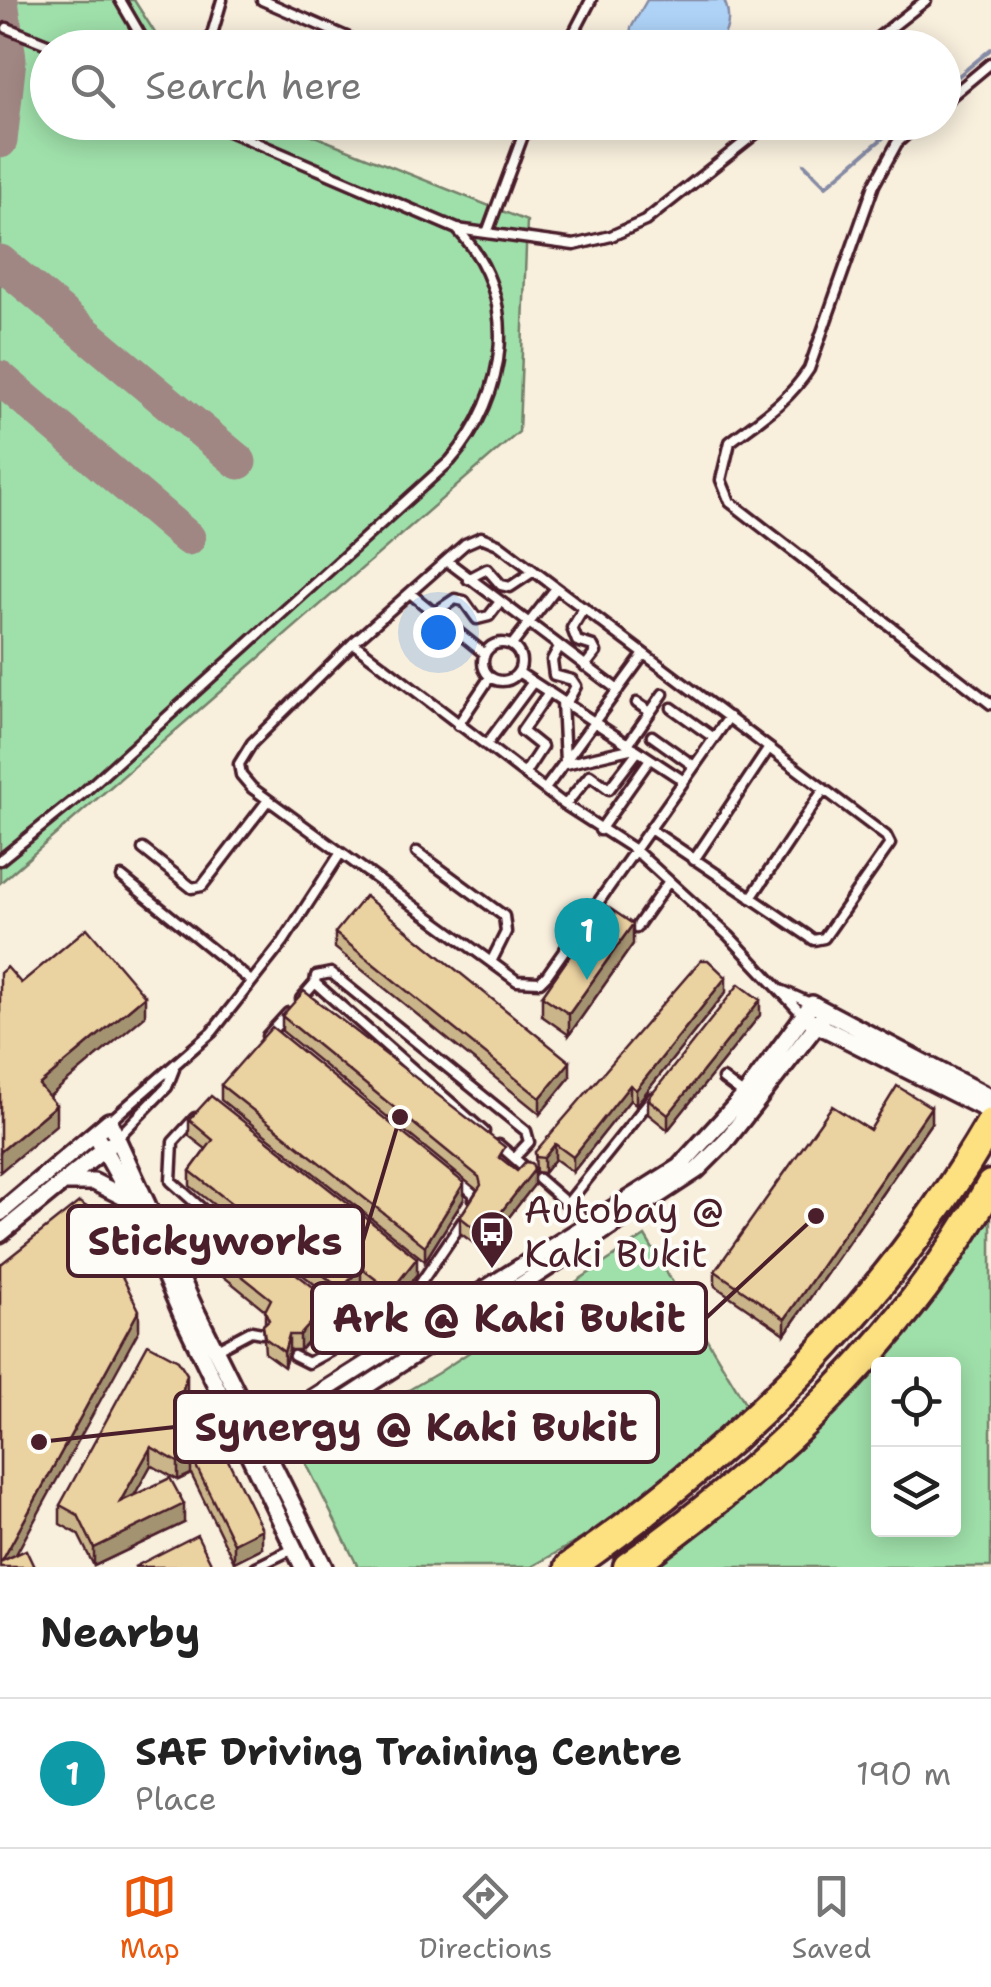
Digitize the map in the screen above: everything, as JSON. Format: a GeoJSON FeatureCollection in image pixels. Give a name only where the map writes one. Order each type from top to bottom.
{"type":"FeatureCollection","features":[{"type":"Feature","properties":{"kind":"highway"},"geometry":{"type":"LineString","coordinates":[[570,1567],[636,1520],[777,1400],[901,1261],[991,1123]]}},
{"type":"Feature","properties":{"kind":"highway"},"geometry":{"type":"LineString","coordinates":[[628,1567],[732,1487],[814,1411],[912,1301],[991,1186]]}},
{"type":"Feature","properties":{"kind":"street"},"geometry":{"type":"LineString","coordinates":[[815,1015],[991,1098]]}},
{"type":"Feature","properties":{"kind":"street"},"geometry":{"type":"LineString","coordinates":[[252,1460],[604,1234],[706,1163],[815,1015]]}},
{"type":"Feature","properties":{"kind":"street"},"geometry":{"type":"LineString","coordinates":[[815,1015],[991,1112]]}},
{"type":"Feature","properties":{"kind":"street"},"geometry":{"type":"LineString","coordinates":[[244,1441],[679,1168],[751,1099]]}},
{"type":"Feature","properties":{"kind":"street"},"geometry":{"type":"LineString","coordinates":[[0,1213],[109,1121],[317,1554]]}},
{"type":"Feature","properties":{"kind":"street"},"geometry":{"type":"LineString","coordinates":[[95,1134],[133,1202],[297,1561]]}},
{"type":"Feature","properties":{"kind":"street"},"geometry":{"type":"LineString","coordinates":[[0,1234],[117,1138]]}},
{"type":"Feature","properties":{"kind":"street"},"geometry":{"type":"LineString","coordinates":[[60,1183],[94,1182],[133,1202]]}},
{"type":"Feature","properties":{"kind":"lane"},"geometry":{"type":"LineString","coordinates":[[120,0],[138,30]]}},
{"type":"Feature","properties":{"kind":"lane"},"geometry":{"type":"LineString","coordinates":[[213,30],[222,0]]}},
{"type":"Feature","properties":{"kind":"lane"},"geometry":{"type":"LineString","coordinates":[[262,0],[331,30]]}},
{"type":"Feature","properties":{"kind":"lane"},"geometry":{"type":"LineString","coordinates":[[575,30],[591,0]]}},
{"type":"Feature","properties":{"kind":"lane"},"geometry":{"type":"LineString","coordinates":[[888,30],[926,0]]}},
{"type":"Feature","properties":{"kind":"lane"},"geometry":{"type":"LineString","coordinates":[[7,28],[30,37]]}},
{"type":"Feature","properties":{"kind":"lane"},"geometry":{"type":"LineString","coordinates":[[961,88],[991,63]]}},
{"type":"Feature","properties":{"kind":"lane"},"geometry":{"type":"LineString","coordinates":[[250,140],[457,230],[574,245],[611,236],[646,221],[747,140]]}},
{"type":"Feature","properties":{"kind":"lane"},"geometry":{"type":"LineString","coordinates":[[487,233],[521,140]]}},
{"type":"Feature","properties":{"kind":"lane"},"geometry":{"type":"LineString","coordinates":[[900,140],[874,185],[809,369],[774,412],[730,442],[720,480],[730,502],[991,704]]}},
{"type":"Feature","properties":{"kind":"lane"},"geometry":{"type":"LineString","coordinates":[[0,860],[97,780],[450,461],[470,438],[497,378],[502,334],[489,276],[472,245],[457,230]]}},
{"type":"Feature","properties":{"kind":"lane"},"geometry":{"type":"LineString","coordinates":[[650,829],[810,939],[822,939],[888,848],[886,836],[729,717],[491,539],[472,539],[353,643],[238,764],[240,775],[268,800],[340,854],[517,981],[540,982],[729,717]]}},
{"type":"Feature","properties":{"kind":"lane"},"geometry":{"type":"LineString","coordinates":[[447,561],[618,690]]}},
{"type":"Feature","properties":{"kind":"lane"},"geometry":{"type":"LineString","coordinates":[[468,580],[487,569],[502,586],[510,587],[521,584],[534,571]]}},
{"type":"Feature","properties":{"kind":"lane"},"geometry":{"type":"LineString","coordinates":[[512,645],[556,588]]}},
{"type":"Feature","properties":{"kind":"lane"},"geometry":{"type":"LineString","coordinates":[[412,594],[485,654]]}},
{"type":"Feature","properties":{"kind":"lane"},"geometry":{"type":"LineString","coordinates":[[434,613],[456,599],[464,601],[477,618],[489,616],[500,603]]}},
{"type":"Feature","properties":{"kind":"lane"},"geometry":{"type":"LineString","coordinates":[[584,608],[572,628],[576,640],[593,646],[596,652],[585,666]]}},
{"type":"Feature","properties":{"kind":"lane"},"geometry":{"type":"LineString","coordinates":[[353,643],[565,805],[634,850],[780,989],[815,1015]]}},
{"type":"Feature","properties":{"kind":"lane"},"geometry":{"type":"LineString","coordinates":[[493,645],[512,645],[521,660],[518,672],[508,680],[490,676],[484,666],[485,654],[493,645]]}},
{"type":"Feature","properties":{"kind":"lane"},"geometry":{"type":"LineString","coordinates":[[559,647],[552,660],[554,675],[572,680],[576,686],[564,702],[565,764]]}},
{"type":"Feature","properties":{"kind":"lane"},"geometry":{"type":"LineString","coordinates":[[545,789],[644,654]]}},
{"type":"Feature","properties":{"kind":"lane"},"geometry":{"type":"LineString","coordinates":[[518,672],[684,780]]}},
{"type":"Feature","properties":{"kind":"lane"},"geometry":{"type":"LineString","coordinates":[[458,725],[490,676]]}},
{"type":"Feature","properties":{"kind":"lane"},"geometry":{"type":"LineString","coordinates":[[487,744],[511,705],[533,682]]}},
{"type":"Feature","properties":{"kind":"lane"},"geometry":{"type":"LineString","coordinates":[[525,772],[542,747],[522,730],[549,692]]}},
{"type":"Feature","properties":{"kind":"lane"},"geometry":{"type":"LineString","coordinates":[[565,805],[590,775],[609,790],[650,712],[664,694]]}},
{"type":"Feature","properties":{"kind":"lane"},"geometry":{"type":"LineString","coordinates":[[637,703],[650,712]]}},
{"type":"Feature","properties":{"kind":"lane"},"geometry":{"type":"LineString","coordinates":[[672,708],[680,720],[714,738]]}},
{"type":"Feature","properties":{"kind":"lane"},"geometry":{"type":"LineString","coordinates":[[652,736],[666,740],[694,766]]}},
{"type":"Feature","properties":{"kind":"lane"},"geometry":{"type":"LineString","coordinates":[[565,764],[633,748]]}},
{"type":"Feature","properties":{"kind":"lane"},"geometry":{"type":"LineString","coordinates":[[694,860],[769,748]]}},
{"type":"Feature","properties":{"kind":"lane"},"geometry":{"type":"LineString","coordinates":[[600,830],[630,797],[650,759]]}},
{"type":"Feature","properties":{"kind":"lane"},"geometry":{"type":"LineString","coordinates":[[750,898],[824,789]]}},
{"type":"Feature","properties":{"kind":"lane"},"geometry":{"type":"LineString","coordinates":[[143,849],[192,888],[202,886],[268,800]]}},
{"type":"Feature","properties":{"kind":"lane"},"geometry":{"type":"LineString","coordinates":[[417,852],[504,916],[506,932],[491,962]]}},
{"type":"Feature","properties":{"kind":"lane"},"geometry":{"type":"LineString","coordinates":[[109,1121],[156,1078],[175,1068],[212,1032],[340,854]]}},
{"type":"Feature","properties":{"kind":"lane"},"geometry":{"type":"LineString","coordinates":[[122,877],[252,981]]}},
{"type":"Feature","properties":{"kind":"lane"},"geometry":{"type":"LineString","coordinates":[[636,928],[669,881]]}},
{"type":"Feature","properties":{"kind":"lane"},"geometry":{"type":"LineString","coordinates":[[262,1043],[316,983],[316,976],[331,973],[526,1131],[529,1142],[514,1158]]}},
{"type":"Feature","properties":{"kind":"lane"},"geometry":{"type":"LineString","coordinates":[[316,983],[527,1169],[537,1154]]}},
{"type":"Feature","properties":{"kind":"lane"},"geometry":{"type":"LineString","coordinates":[[780,989],[815,1015]]}},
{"type":"Feature","properties":{"kind":"lane"},"geometry":{"type":"LineString","coordinates":[[272,1032],[286,1044]]}},
{"type":"Feature","properties":{"kind":"lane"},"geometry":{"type":"LineString","coordinates":[[117,1138],[167,1086],[175,1068]]}},
{"type":"Feature","properties":{"kind":"lane"},"geometry":{"type":"LineString","coordinates":[[723,1079],[751,1099]]}},
{"type":"Feature","properties":{"kind":"lane"},"geometry":{"type":"LineString","coordinates":[[567,1204],[664,1083]]}},
{"type":"Feature","properties":{"kind":"lane"},"geometry":{"type":"LineString","coordinates":[[201,1111],[173,1142],[171,1181],[217,1221]]}},
{"type":"Feature","properties":{"kind":"lane"},"geometry":{"type":"LineString","coordinates":[[294,1356],[308,1363],[407,1302],[474,1200],[474,1194],[454,1176]]}},
{"type":"Feature","properties":{"kind":"lane"},"geometry":{"type":"LineString","coordinates":[[539,1179],[604,1234]]}},
{"type":"Feature","properties":{"kind":"lane"},"geometry":{"type":"LineString","coordinates":[[174,1262],[204,1240]]}},
{"type":"Feature","properties":{"kind":"lane"},"geometry":{"type":"LineString","coordinates":[[412,1260],[428,1272]]}},
{"type":"Feature","properties":{"kind":"lane"},"geometry":{"type":"LineString","coordinates":[[320,1299],[364,1332]]}},
{"type":"Feature","properties":{"kind":"lane"},"geometry":{"type":"LineString","coordinates":[[217,1349],[252,1332],[262,1334]]}},
{"type":"Feature","properties":{"kind":"lane"},"geometry":{"type":"LineString","coordinates":[[256,1567],[317,1554]]}},
{"type":"Feature","properties":{"kind":"lane"},"geometry":{"type":"LineString","coordinates":[[297,1561],[317,1554]]}},
{"type":"Feature","properties":{"kind":"green space"},"geometry":{"type":"Polygon","coordinates":[[[0,0],[134,0],[153,30],[30,30],[30,140],[324,140],[527,221],[519,432],[0,883],[0,0]]]}},
{"type":"Feature","properties":{"kind":"green space"},"geometry":{"type":"Polygon","coordinates":[[[991,1207],[991,1567],[653,1567],[776,1471],[871,1371],[871,1537],[961,1537],[961,1357],[885,1357],[991,1207]]]}},
{"type":"Feature","properties":{"kind":"green space"},"geometry":{"type":"Polygon","coordinates":[[[645,1236],[747,1406],[629,1512],[531,1567],[358,1567],[301,1453],[438,1373],[645,1236]]]}},
{"type":"Feature","properties":{"kind":"water"},"geometry":{"type":"Polygon","coordinates":[[[647,0],[724,0],[728,19],[726,30],[631,28],[647,0]]]}},
{"type":"Feature","properties":{"kind":"building"},"geometry":{"type":"Polygon","coordinates":[[[365,896],[570,1062],[540,1098],[335,933],[365,896]]]}},
{"type":"Feature","properties":{"kind":"building"},"geometry":{"type":"Polygon","coordinates":[[[605,905],[633,924],[569,1014],[542,996],[605,905]]]}},
{"type":"Feature","properties":{"kind":"building"},"geometry":{"type":"Polygon","coordinates":[[[87,928],[145,996],[39,1085],[56,1105],[0,1152],[0,973],[7,967],[21,983],[87,928]]]}},
{"type":"Feature","properties":{"kind":"building"},"geometry":{"type":"Polygon","coordinates":[[[701,960],[708,960],[726,977],[636,1090],[630,1085],[573,1157],[555,1144],[544,1158],[536,1157],[535,1152],[701,960]]]}},
{"type":"Feature","properties":{"kind":"building"},"geometry":{"type":"Polygon","coordinates":[[[739,984],[760,1000],[668,1115],[648,1099],[739,984]]]}},
{"type":"Feature","properties":{"kind":"building"},"geometry":{"type":"Polygon","coordinates":[[[304,991],[505,1147],[499,1157],[517,1171],[525,1162],[532,1163],[534,1170],[483,1235],[460,1217],[481,1185],[479,1177],[282,1016],[304,991]]]}},
{"type":"Feature","properties":{"kind":"building"},"geometry":{"type":"Polygon","coordinates":[[[272,1027],[464,1183],[425,1246],[221,1085],[272,1027]]]}},
{"type":"Feature","properties":{"kind":"building"},"geometry":{"type":"Polygon","coordinates":[[[897,1086],[931,1107],[785,1319],[715,1271],[832,1106],[870,1130],[897,1086]]]}},
{"type":"Feature","properties":{"kind":"building"},"geometry":{"type":"Polygon","coordinates":[[[211,1096],[417,1258],[391,1291],[361,1268],[341,1289],[190,1171],[213,1140],[189,1120],[211,1096]]]}},
{"type":"Feature","properties":{"kind":"building"},"geometry":{"type":"Polygon","coordinates":[[[79,1202],[87,1207],[139,1310],[2,1561],[26,1550],[34,1567],[0,1567],[0,1263],[79,1202]]]}},
{"type":"Feature","properties":{"kind":"building"},"geometry":{"type":"Polygon","coordinates":[[[210,1206],[331,1301],[300,1335],[289,1335],[284,1352],[265,1338],[263,1325],[269,1320],[265,1311],[271,1299],[213,1253],[223,1241],[210,1228],[209,1219],[199,1218],[210,1206]]]}},
{"type":"Feature","properties":{"kind":"building"},"geometry":{"type":"Polygon","coordinates":[[[148,1344],[178,1360],[187,1374],[181,1396],[214,1413],[219,1424],[198,1461],[223,1450],[262,1529],[234,1543],[191,1456],[178,1462],[151,1447],[120,1502],[170,1478],[184,1504],[94,1548],[78,1515],[60,1505],[148,1344]]]}},
{"type":"Feature","properties":{"kind":"building"},"geometry":{"type":"Polygon","coordinates":[[[197,1535],[213,1567],[134,1567],[197,1535]]]}},
{"type":"Feature","properties":{"kind":"waterway"},"geometry":{"type":"LineString","coordinates":[[961,74],[991,49]]}},
{"type":"Feature","properties":{"kind":"waterway"},"geometry":{"type":"LineString","coordinates":[[804,164],[826,186],[881,140]]}},
{"type":"Feature","properties":{"kind":"taxiway"},"geometry":{"type":"LineString","coordinates":[[0,141],[9,59],[1,0]]}},
{"type":"Feature","properties":{"kind":"taxiway"},"geometry":{"type":"LineString","coordinates":[[0,262],[239,462]]}},
{"type":"Feature","properties":{"kind":"taxiway"},"geometry":{"type":"LineString","coordinates":[[0,378],[188,538]]}},
{"type":"Feature","properties":{"kind":"place","name":"SAF Driving Training Centre"},"geometry":{"type":"Point","coordinates":[587,980]}},
{"type":"Feature","properties":{"kind":"place","name":"Stickyworks"},"geometry":{"type":"Point","coordinates":[400,1117]}},
{"type":"Feature","properties":{"kind":"place","name":"Ark @ Kaki Bukit"},"geometry":{"type":"Point","coordinates":[816,1216]}},
{"type":"Feature","properties":{"kind":"place","name":"Autobay @ Kaki Bukit"},"geometry":{"type":"Point","coordinates":[492,1270]}},
{"type":"Feature","properties":{"kind":"place","name":"Synergy @ Kaki Bukit"},"geometry":{"type":"Point","coordinates":[39,1442]}}]}
